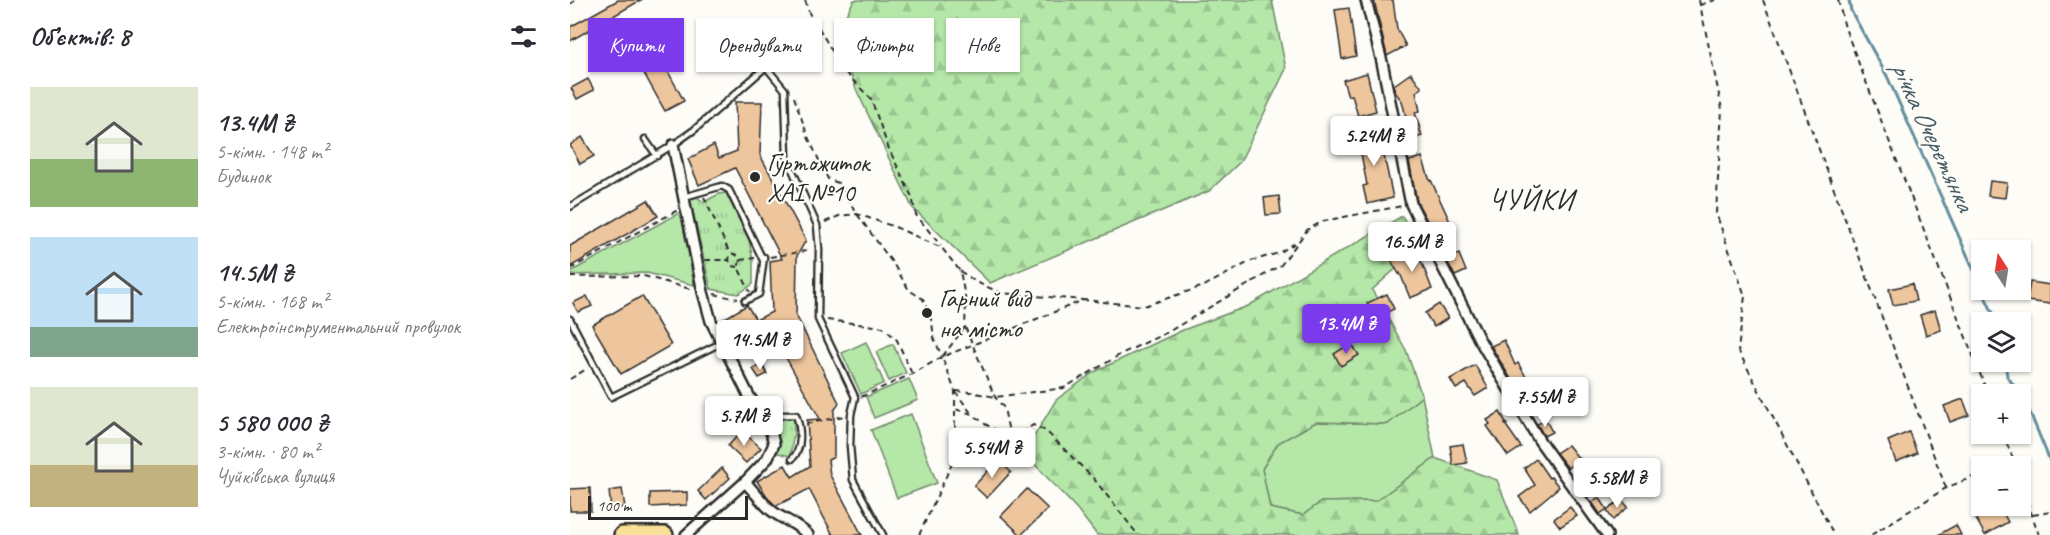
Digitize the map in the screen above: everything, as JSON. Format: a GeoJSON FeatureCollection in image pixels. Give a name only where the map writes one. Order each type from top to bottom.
{"type":"FeatureCollection","features":[{"type":"Feature","properties":{"kind":"main road"},"geometry":{"type":"LineString","coordinates":[[622,535],[665,535]]}},
{"type":"Feature","properties":{"kind":"street"},"geometry":{"type":"LineString","coordinates":[[1366,0],[1382,62],[1411,204],[1479,339],[1533,430],[1607,535]]}},
{"type":"Feature","properties":{"kind":"street"},"geometry":{"type":"LineString","coordinates":[[673,145],[711,321],[749,396],[773,436],[774,444],[772,452],[745,482],[686,535]]}},
{"type":"Feature","properties":{"kind":"street"},"geometry":{"type":"LineString","coordinates":[[745,482],[768,508],[781,518],[796,523],[808,535]]}},
{"type":"Feature","properties":{"kind":"lane"},"geometry":{"type":"LineString","coordinates":[[570,207],[673,145],[694,130],[760,72]]}},
{"type":"Feature","properties":{"kind":"lane"},"geometry":{"type":"LineString","coordinates":[[770,72],[785,90],[788,158],[816,225],[819,249],[818,319],[855,397],[851,414],[850,446],[853,480],[883,535]]}},
{"type":"Feature","properties":{"kind":"lane"},"geometry":{"type":"LineString","coordinates":[[645,139],[657,156]]}},
{"type":"Feature","properties":{"kind":"lane"},"geometry":{"type":"LineString","coordinates":[[685,201],[700,192],[722,186],[729,190],[763,258],[759,294],[745,302]]}},
{"type":"Feature","properties":{"kind":"lane"},"geometry":{"type":"LineString","coordinates":[[570,319],[611,397],[722,343]]}},
{"type":"Feature","properties":{"kind":"lane"},"geometry":{"type":"LineString","coordinates":[[765,421],[782,415],[796,415],[800,425],[798,454],[792,459]]}},
{"type":"Feature","properties":{"kind":"path"},"geometry":{"type":"LineString","coordinates":[[570,3],[576,0]]}},
{"type":"Feature","properties":{"kind":"path"},"geometry":{"type":"LineString","coordinates":[[805,0],[811,18]]}},
{"type":"Feature","properties":{"kind":"path"},"geometry":{"type":"LineString","coordinates":[[1699,0],[1722,109],[1716,213],[1745,296],[1738,350],[1834,535]]}},
{"type":"Feature","properties":{"kind":"path"},"geometry":{"type":"LineString","coordinates":[[1700,4],[1716,0]]}},
{"type":"Feature","properties":{"kind":"path"},"geometry":{"type":"LineString","coordinates":[[1763,0],[1946,488]]}},
{"type":"Feature","properties":{"kind":"path"},"geometry":{"type":"LineString","coordinates":[[1838,0],[1845,28],[1984,384]]}},
{"type":"Feature","properties":{"kind":"path"},"geometry":{"type":"LineString","coordinates":[[822,34],[843,70],[871,99],[888,147],[912,197],[916,215],[960,272],[1001,293],[1144,306],[1204,286],[1251,261],[1279,253],[1297,242]]}},
{"type":"Feature","properties":{"kind":"path"},"geometry":{"type":"LineString","coordinates":[[785,90],[794,98],[807,137],[828,179],[838,183],[909,290],[922,298],[932,322],[934,338],[955,392],[972,414],[1009,437],[1016,437],[1033,425],[1046,431],[1094,479],[1138,535]]}},
{"type":"Feature","properties":{"kind":"path"},"geometry":{"type":"LineString","coordinates":[[700,192],[730,255],[729,261],[732,266],[738,267]]}},
{"type":"Feature","properties":{"kind":"path"},"geometry":{"type":"LineString","coordinates":[[570,269],[685,201]]}},
{"type":"Feature","properties":{"kind":"path"},"geometry":{"type":"LineString","coordinates":[[955,392],[971,392],[995,397],[1064,388],[1123,353],[1168,332],[1281,265],[1307,230],[1323,222],[1411,204]]}},
{"type":"Feature","properties":{"kind":"path"},"geometry":{"type":"LineString","coordinates":[[816,225],[839,216],[857,214],[895,227],[942,248]]}},
{"type":"Feature","properties":{"kind":"path"},"geometry":{"type":"LineString","coordinates":[[740,260],[819,249]]}},
{"type":"Feature","properties":{"kind":"path"},"geometry":{"type":"LineString","coordinates":[[730,255],[735,254],[740,260]]}},
{"type":"Feature","properties":{"kind":"path"},"geometry":{"type":"LineString","coordinates":[[697,260],[729,261]]}},
{"type":"Feature","properties":{"kind":"path"},"geometry":{"type":"LineString","coordinates":[[740,260],[738,267],[753,297]]}},
{"type":"Feature","properties":{"kind":"path"},"geometry":{"type":"LineString","coordinates":[[960,272],[966,302],[965,327],[995,397],[1004,408],[1013,452]]}},
{"type":"Feature","properties":{"kind":"path"},"geometry":{"type":"LineString","coordinates":[[570,277],[644,276],[745,302]]}},
{"type":"Feature","properties":{"kind":"path"},"geometry":{"type":"LineString","coordinates":[[854,404],[858,398],[912,374],[942,357],[1084,300]]}},
{"type":"Feature","properties":{"kind":"path"},"geometry":{"type":"LineString","coordinates":[[818,319],[883,327],[897,340],[912,374]]}},
{"type":"Feature","properties":{"kind":"path"},"geometry":{"type":"LineString","coordinates":[[942,357],[965,327]]}},
{"type":"Feature","properties":{"kind":"path"},"geometry":{"type":"LineString","coordinates":[[570,379],[595,365]]}},
{"type":"Feature","properties":{"kind":"path"},"geometry":{"type":"LineString","coordinates":[[919,535],[954,457],[955,392]]}},
{"type":"Feature","properties":{"kind":"path"},"geometry":{"type":"LineString","coordinates":[[955,410],[972,414]]}},
{"type":"Feature","properties":{"kind":"path"},"geometry":{"type":"LineString","coordinates":[[800,425],[851,414]]}},
{"type":"Feature","properties":{"kind":"path"},"geometry":{"type":"LineString","coordinates":[[1871,535],[1946,488],[1971,478]]}},
{"type":"Feature","properties":{"kind":"path"},"geometry":{"type":"LineString","coordinates":[[2031,512],[2039,535]]}},
{"type":"Feature","properties":{"kind":"path"},"geometry":{"type":"LineString","coordinates":[[2032,515],[2050,512]]}},
{"type":"Feature","properties":{"kind":"green space"},"geometry":{"type":"Polygon","coordinates":[[[854,0],[1272,0],[1286,69],[1240,162],[1209,191],[990,283],[912,207],[850,72],[934,72],[934,18],[844,18],[854,0]]]}},
{"type":"Feature","properties":{"kind":"green space"},"geometry":{"type":"Polygon","coordinates":[[[726,193],[749,240],[753,261],[753,284],[738,294],[711,289],[690,200],[697,197],[704,202],[726,193]]]}},
{"type":"Feature","properties":{"kind":"green space"},"geometry":{"type":"Polygon","coordinates":[[[681,212],[694,285],[647,273],[570,275],[570,272],[681,212]]]}},
{"type":"Feature","properties":{"kind":"green space"},"geometry":{"type":"Polygon","coordinates":[[[1402,216],[1420,247],[1372,290],[1406,350],[1422,396],[1388,424],[1316,422],[1278,443],[1262,469],[1270,508],[1303,515],[1321,502],[1376,501],[1435,458],[1497,480],[1519,535],[1097,535],[1077,509],[1024,453],[1056,400],[1094,372],[1183,330],[1248,306],[1402,216]]]}},
{"type":"Feature","properties":{"kind":"green space"},"geometry":{"type":"Polygon","coordinates":[[[866,342],[884,383],[861,394],[842,353],[866,342]]]}},
{"type":"Feature","properties":{"kind":"green space"},"geometry":{"type":"Polygon","coordinates":[[[893,344],[906,373],[889,381],[876,352],[893,344]]]}},
{"type":"Feature","properties":{"kind":"green space"},"geometry":{"type":"Polygon","coordinates":[[[909,379],[918,400],[874,418],[866,397],[909,379]]]}},
{"type":"Feature","properties":{"kind":"green space"},"geometry":{"type":"Polygon","coordinates":[[[1422,396],[1435,458],[1376,501],[1321,502],[1303,515],[1270,508],[1262,469],[1278,443],[1316,422],[1388,424],[1422,396]]]}},
{"type":"Feature","properties":{"kind":"green space"},"geometry":{"type":"Polygon","coordinates":[[[911,414],[937,483],[897,498],[871,430],[911,414]]]}},
{"type":"Feature","properties":{"kind":"green space"},"geometry":{"type":"Polygon","coordinates":[[[791,417],[794,419],[794,434],[790,456],[778,453],[773,421],[791,417]]]}},
{"type":"Feature","properties":{"kind":"building"},"geometry":{"type":"Polygon","coordinates":[[[618,0],[641,0],[610,18],[588,18],[588,31],[570,41],[570,27],[618,0]]]}},
{"type":"Feature","properties":{"kind":"building"},"geometry":{"type":"Polygon","coordinates":[[[1374,0],[1393,0],[1397,29],[1406,46],[1387,56],[1374,0]]]}},
{"type":"Feature","properties":{"kind":"building"},"geometry":{"type":"Polygon","coordinates":[[[1349,8],[1356,56],[1342,59],[1335,10],[1349,8]]]}},
{"type":"Feature","properties":{"kind":"building"},"geometry":{"type":"Polygon","coordinates":[[[643,72],[668,72],[684,101],[665,111],[643,72]]]}},
{"type":"Feature","properties":{"kind":"building"},"geometry":{"type":"Polygon","coordinates":[[[1367,73],[1376,111],[1358,116],[1352,95],[1348,96],[1343,80],[1367,73]]]}},
{"type":"Feature","properties":{"kind":"building"},"geometry":{"type":"Polygon","coordinates":[[[1411,73],[1422,88],[1416,92],[1420,111],[1415,112],[1422,136],[1406,141],[1401,122],[1407,121],[1402,101],[1395,92],[1394,85],[1411,73]]]}},
{"type":"Feature","properties":{"kind":"building"},"geometry":{"type":"Polygon","coordinates":[[[588,79],[594,90],[577,99],[571,88],[588,79]]]}},
{"type":"Feature","properties":{"kind":"building"},"geometry":{"type":"Polygon","coordinates":[[[735,102],[762,102],[760,155],[806,240],[797,256],[796,315],[839,403],[834,411],[834,457],[828,460],[830,475],[862,535],[833,535],[809,489],[776,506],[757,481],[785,465],[792,477],[810,466],[807,420],[820,419],[769,327],[737,346],[722,320],[747,305],[756,320],[772,312],[770,261],[782,259],[735,168],[699,185],[688,159],[714,145],[719,158],[737,151],[735,102]]]}},
{"type":"Feature","properties":{"kind":"building"},"geometry":{"type":"Polygon","coordinates":[[[1378,127],[1393,198],[1367,204],[1363,186],[1367,185],[1357,132],[1378,127]]]}},
{"type":"Feature","properties":{"kind":"building"},"geometry":{"type":"Polygon","coordinates":[[[582,137],[594,156],[580,164],[570,145],[582,137]]]}},
{"type":"Feature","properties":{"kind":"building"},"geometry":{"type":"Polygon","coordinates":[[[1422,157],[1430,181],[1456,235],[1441,243],[1432,221],[1428,222],[1417,202],[1409,161],[1422,157]]]}},
{"type":"Feature","properties":{"kind":"building"},"geometry":{"type":"Polygon","coordinates":[[[1990,181],[2007,183],[2005,198],[1988,196],[1990,181]]]}},
{"type":"Feature","properties":{"kind":"building"},"geometry":{"type":"Polygon","coordinates":[[[1279,196],[1281,214],[1266,215],[1264,198],[1279,196]]]}},
{"type":"Feature","properties":{"kind":"building"},"geometry":{"type":"Polygon","coordinates":[[[648,200],[658,216],[570,267],[570,246],[648,200]]]}},
{"type":"Feature","properties":{"kind":"building"},"geometry":{"type":"Polygon","coordinates":[[[1413,247],[1432,289],[1410,298],[1400,273],[1391,260],[1413,247]]]}},
{"type":"Feature","properties":{"kind":"building"},"geometry":{"type":"Polygon","coordinates":[[[1459,254],[1466,271],[1455,276],[1446,259],[1459,254]]]}},
{"type":"Feature","properties":{"kind":"building"},"geometry":{"type":"Polygon","coordinates":[[[2031,282],[2050,285],[2050,304],[2027,301],[2031,300],[2031,282]]]}},
{"type":"Feature","properties":{"kind":"building"},"geometry":{"type":"Polygon","coordinates":[[[1912,284],[1916,301],[1893,305],[1889,289],[1912,284]]]}},
{"type":"Feature","properties":{"kind":"building"},"geometry":{"type":"Polygon","coordinates":[[[1387,294],[1394,309],[1374,318],[1367,303],[1387,294]]]}},
{"type":"Feature","properties":{"kind":"building"},"geometry":{"type":"Polygon","coordinates":[[[587,296],[592,306],[578,312],[573,303],[587,296]]]}},
{"type":"Feature","properties":{"kind":"building"},"geometry":{"type":"Polygon","coordinates":[[[642,296],[671,345],[621,374],[592,325],[642,296]]]}},
{"type":"Feature","properties":{"kind":"building"},"geometry":{"type":"Polygon","coordinates":[[[1439,304],[1448,318],[1434,327],[1425,313],[1439,304]]]}},
{"type":"Feature","properties":{"kind":"building"},"geometry":{"type":"Polygon","coordinates":[[[1935,310],[1941,330],[1926,335],[1920,315],[1935,310]]]}},
{"type":"Feature","properties":{"kind":"building"},"geometry":{"type":"Polygon","coordinates":[[[1504,340],[1515,365],[1518,363],[1541,403],[1529,409],[1491,346],[1504,340]]]}},
{"type":"Feature","properties":{"kind":"building"},"geometry":{"type":"Polygon","coordinates":[[[1351,343],[1359,355],[1341,366],[1334,354],[1351,343]]]}},
{"type":"Feature","properties":{"kind":"building"},"geometry":{"type":"Polygon","coordinates":[[[762,364],[767,374],[759,378],[753,369],[762,364]]]}},
{"type":"Feature","properties":{"kind":"building"},"geometry":{"type":"Polygon","coordinates":[[[1475,365],[1488,388],[1475,396],[1466,383],[1456,389],[1450,379],[1475,365]]]}},
{"type":"Feature","properties":{"kind":"building"},"geometry":{"type":"Polygon","coordinates":[[[1963,399],[1969,415],[1950,422],[1944,406],[1963,399]]]}},
{"type":"Feature","properties":{"kind":"building"},"geometry":{"type":"Polygon","coordinates":[[[1500,412],[1507,424],[1505,424],[1521,447],[1508,456],[1487,426],[1490,424],[1487,420],[1500,412]]]}},
{"type":"Feature","properties":{"kind":"building"},"geometry":{"type":"Polygon","coordinates":[[[1546,420],[1552,432],[1544,436],[1537,424],[1546,420]]]}},
{"type":"Feature","properties":{"kind":"building"},"geometry":{"type":"Polygon","coordinates":[[[742,431],[761,448],[746,463],[728,446],[742,431]]]}},
{"type":"Feature","properties":{"kind":"building"},"geometry":{"type":"Polygon","coordinates":[[[1909,432],[1917,453],[1896,462],[1888,441],[1909,432]]]}},
{"type":"Feature","properties":{"kind":"building"},"geometry":{"type":"Polygon","coordinates":[[[1463,444],[1467,463],[1453,465],[1450,446],[1463,444]]]}},
{"type":"Feature","properties":{"kind":"building"},"geometry":{"type":"Polygon","coordinates":[[[1568,445],[1579,459],[1568,468],[1556,453],[1568,445]]]}},
{"type":"Feature","properties":{"kind":"building"},"geometry":{"type":"Polygon","coordinates":[[[1536,459],[1549,478],[1551,477],[1559,487],[1530,511],[1519,497],[1535,485],[1524,468],[1536,459]]]}},
{"type":"Feature","properties":{"kind":"building"},"geometry":{"type":"Polygon","coordinates":[[[998,460],[1011,472],[987,498],[974,486],[998,460]]]}},
{"type":"Feature","properties":{"kind":"building"},"geometry":{"type":"Polygon","coordinates":[[[722,468],[730,478],[706,500],[698,491],[722,468]]]}},
{"type":"Feature","properties":{"kind":"building"},"geometry":{"type":"Polygon","coordinates":[[[590,488],[591,511],[570,511],[570,489],[590,488]]]}},
{"type":"Feature","properties":{"kind":"building"},"geometry":{"type":"Polygon","coordinates":[[[622,489],[625,507],[611,509],[609,491],[622,489]]]}},
{"type":"Feature","properties":{"kind":"building"},"geometry":{"type":"Polygon","coordinates":[[[1027,489],[1048,509],[1021,535],[1001,516],[1027,489]]]}},
{"type":"Feature","properties":{"kind":"building"},"geometry":{"type":"Polygon","coordinates":[[[687,492],[687,505],[650,507],[650,493],[687,492]]]}},
{"type":"Feature","properties":{"kind":"building"},"geometry":{"type":"Polygon","coordinates":[[[1599,497],[1607,509],[1600,514],[1592,502],[1599,497]]]}},
{"type":"Feature","properties":{"kind":"building"},"geometry":{"type":"Polygon","coordinates":[[[1621,499],[1628,507],[1613,520],[1607,511],[1621,499]]]}},
{"type":"Feature","properties":{"kind":"building"},"geometry":{"type":"Polygon","coordinates":[[[1570,507],[1577,516],[1560,527],[1554,519],[1570,507]]]}},
{"type":"Feature","properties":{"kind":"building"},"geometry":{"type":"Polygon","coordinates":[[[2005,516],[2008,522],[1985,535],[1975,517],[2005,516]]]}},
{"type":"Feature","properties":{"kind":"building"},"geometry":{"type":"Polygon","coordinates":[[[1956,525],[1961,535],[1938,535],[1956,525]]]}},
{"type":"Feature","properties":{"kind":"waterway","name":"річка Очеретянка"},"geometry":{"type":"LineString","coordinates":[[1849,0],[1851,11],[1887,76],[1971,263]]}},
{"type":"Feature","properties":{"kind":"waterway","name":"річка Очеретянка"},"geometry":{"type":"LineString","coordinates":[[1987,300],[1992,312]]}},
{"type":"Feature","properties":{"kind":"waterway","name":"річка Очеретянка"},"geometry":{"type":"LineString","coordinates":[[2006,372],[2013,384]]}},
{"type":"Feature","properties":{"kind":"waterway","name":"річка Очеретянка"},"geometry":{"type":"LineString","coordinates":[[2031,415],[2050,461]]}},
{"type":"Feature","properties":{"kind":"place","name":"Гуртожиток ХАІ №10"},"geometry":{"type":"Point","coordinates":[755,177]}},
{"type":"Feature","properties":{"kind":"place","name":"Гарний вид на місто"},"geometry":{"type":"Point","coordinates":[927,313]}},
{"type":"Feature","properties":{"kind":"district","name":"ЧУЙКИ"},"geometry":{"type":"Point","coordinates":[1532,199]}}]}
